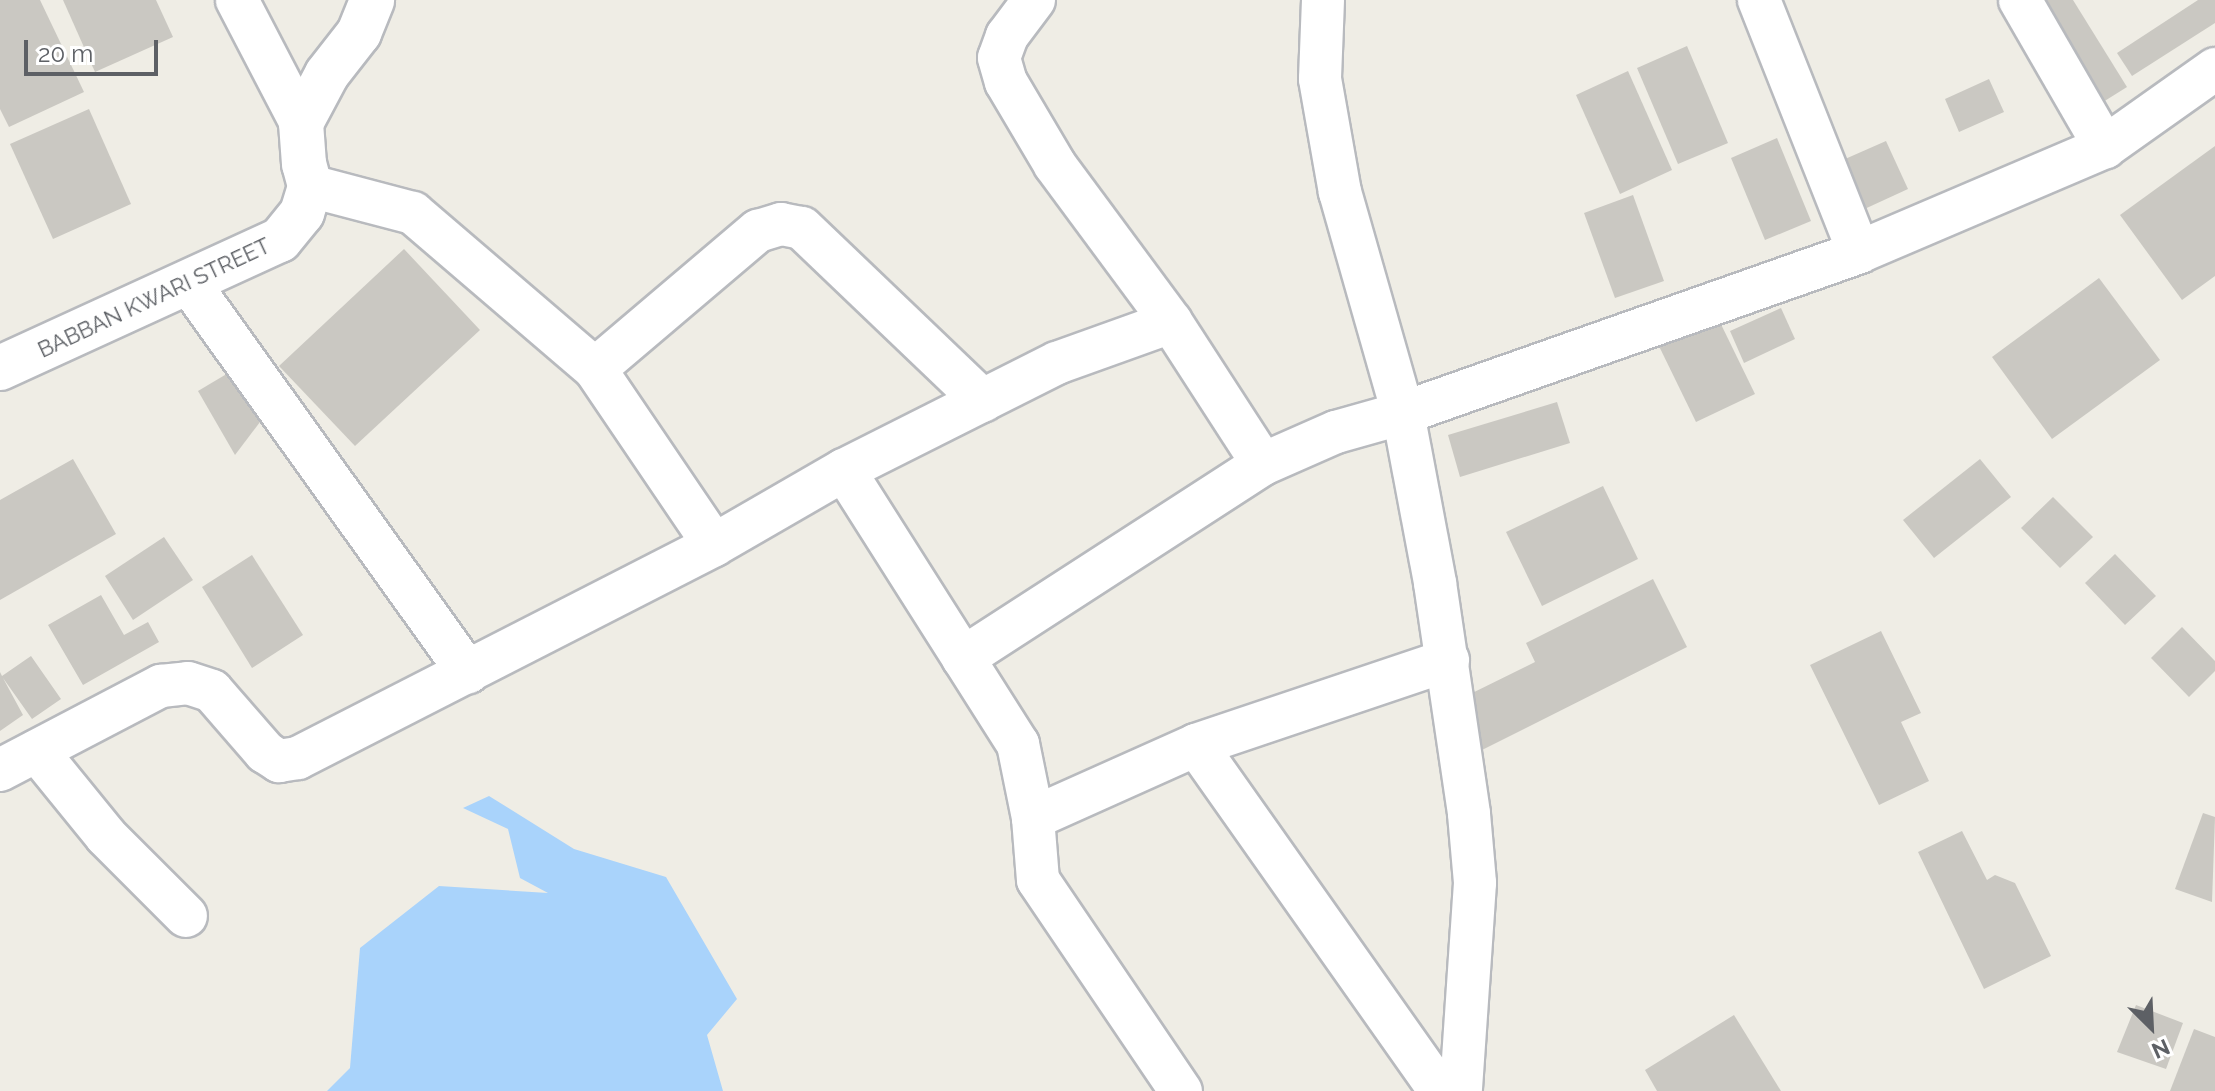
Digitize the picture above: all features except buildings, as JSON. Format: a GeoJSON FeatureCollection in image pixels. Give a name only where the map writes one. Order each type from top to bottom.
{"type":"FeatureCollection","features":[{"type":"Feature","properties":{"kind":"street"},"geometry":{"type":"LineString","coordinates":[[237,0],[301,123],[304,164],[310,186],[413,213],[595,369],[714,545]]}},
{"type":"Feature","properties":{"kind":"street"},"geometry":{"type":"LineString","coordinates":[[301,123],[327,74],[359,33],[372,0]]}},
{"type":"Feature","properties":{"kind":"street"},"geometry":{"type":"LineString","coordinates":[[1034,0],[1007,36],[999,58],[1006,82],[1055,165],[1171,322],[1263,464]]}},
{"type":"Feature","properties":{"kind":"street"},"geometry":{"type":"LineString","coordinates":[[1323,0],[1320,79],[1340,192],[1403,413],[1448,660],[1475,883],[1461,1091]]}},
{"type":"Feature","properties":{"kind":"street"},"geometry":{"type":"LineString","coordinates":[[1759,0],[1859,252]]}},
{"type":"Feature","properties":{"kind":"street"},"geometry":{"type":"LineString","coordinates":[[2020,0],[2105,147]]}},
{"type":"Feature","properties":{"kind":"street"},"geometry":{"type":"LineString","coordinates":[[963,658],[1263,464],[1336,432],[1403,413],[1859,252],[2105,147],[2215,69]]}},
{"type":"Feature","properties":{"kind":"street","name":"BABBAN KWARI STREET"},"geometry":{"type":"LineString","coordinates":[[0,368],[280,240],[302,213],[310,186]]}},
{"type":"Feature","properties":{"kind":"street"},"geometry":{"type":"LineString","coordinates":[[595,369],[758,231],[781,224],[802,228],[983,401]]}},
{"type":"Feature","properties":{"kind":"street"},"geometry":{"type":"LineString","coordinates":[[189,283],[468,672]]}},
{"type":"Feature","properties":{"kind":"street"},"geometry":{"type":"LineString","coordinates":[[0,770],[161,686],[188,683],[212,691],[265,752],[279,761],[298,758],[714,545],[844,470],[1057,363],[1171,322]]}},
{"type":"Feature","properties":{"kind":"street"},"geometry":{"type":"LineString","coordinates":[[844,470],[1018,744],[1033,818],[1038,880],[1181,1091]]}},
{"type":"Feature","properties":{"kind":"street"},"geometry":{"type":"LineString","coordinates":[[1033,818],[1196,745],[1448,660]]}},
{"type":"Feature","properties":{"kind":"street"},"geometry":{"type":"LineString","coordinates":[[1196,745],[1440,1091]]}},
{"type":"Feature","properties":{"kind":"street"},"geometry":{"type":"LineString","coordinates":[[37,751],[106,836],[186,916]]}},
{"type":"Feature","properties":{"kind":"water"},"geometry":{"type":"Polygon","coordinates":[[[489,796],[574,849],[666,877],[737,999],[707,1035],[723,1091],[327,1091],[350,1068],[360,948],[439,886],[548,893],[520,878],[508,829],[463,808],[489,796]]]}}]}
